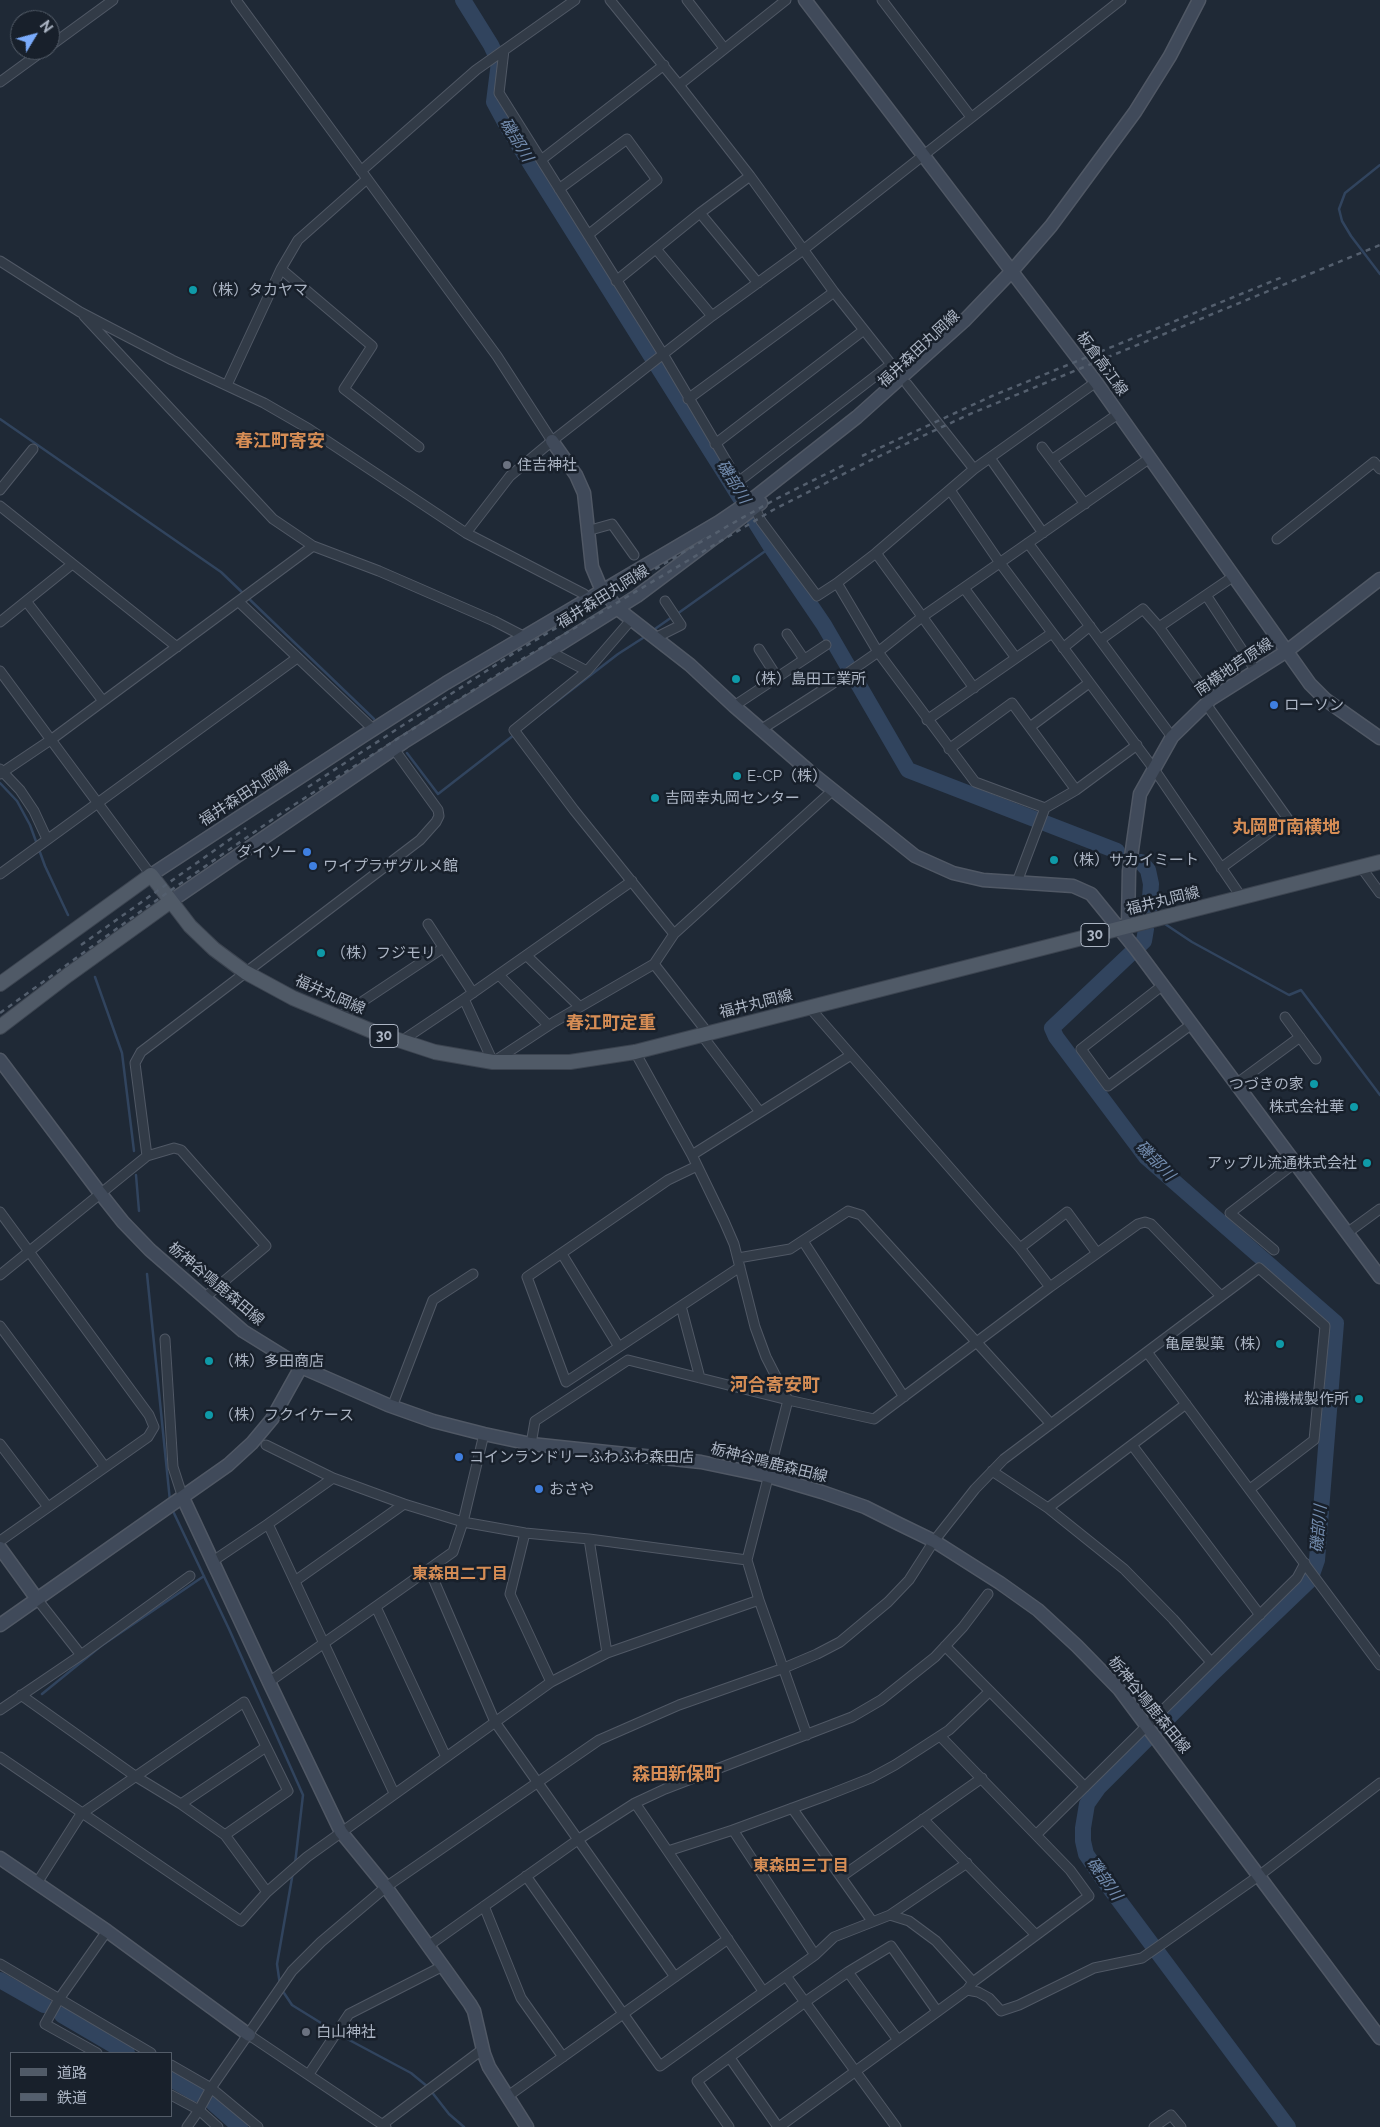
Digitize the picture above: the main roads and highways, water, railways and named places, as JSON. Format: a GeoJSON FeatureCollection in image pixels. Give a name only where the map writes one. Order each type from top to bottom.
{"type":"FeatureCollection","features":[{"type":"Feature","properties":{"kind":"main road","name":"板倉高江線"},"geometry":{"type":"LineString","coordinates":[[805,0],[1096,382],[1310,684],[1326,700],[1380,738]]}},
{"type":"Feature","properties":{"kind":"main road","name":"福井森田丸岡線"},"geometry":{"type":"LineString","coordinates":[[171,901],[394,748],[661,580],[963,332],[1002,288],[1012,271],[1052,226],[1118,137],[1170,56],[1199,0]]}},
{"type":"Feature","properties":{"kind":"main road"},"geometry":{"type":"LineString","coordinates":[[552,441],[576,475],[584,493],[592,568],[604,591],[618,608],[690,665],[734,706],[832,790],[915,856],[953,873],[983,880],[1073,886],[1091,894],[1124,928],[1163,986],[1347,1233],[1379,1272]]}},
{"type":"Feature","properties":{"kind":"main road","name":"福井森田丸岡線"},"geometry":{"type":"LineString","coordinates":[[151,875],[373,729],[525,637],[748,508]]}},
{"type":"Feature","properties":{"kind":"main road","name":"南横地芦原線"},"geometry":{"type":"LineString","coordinates":[[1124,928],[1129,871],[1140,794],[1172,737],[1208,702],[1287,651],[1380,579]]}},
{"type":"Feature","properties":{"kind":"main road","name":"福井丸岡線"},"geometry":{"type":"LineString","coordinates":[[151,875],[203,938],[245,972],[293,998],[400,1042],[442,1054],[493,1062],[570,1062],[635,1052],[1380,862]]}},
{"type":"Feature","properties":{"kind":"main road"},"geometry":{"type":"LineString","coordinates":[[0,984],[151,875]]}},
{"type":"Feature","properties":{"kind":"main road"},"geometry":{"type":"LineString","coordinates":[[0,1027],[68,975],[171,901]]}},
{"type":"Feature","properties":{"kind":"main road","name":"栃神谷鳴鹿森田線"},"geometry":{"type":"LineString","coordinates":[[0,1060],[100,1193],[150,1250],[243,1331],[301,1367],[392,1407],[433,1421],[484,1434],[530,1444],[701,1462],[768,1476],[822,1492],[865,1508],[934,1541],[1000,1583],[1038,1610],[1119,1689],[1148,1725],[1380,2038]]}},
{"type":"Feature","properties":{"kind":"main road"},"geometry":{"type":"LineString","coordinates":[[0,1625],[228,1465],[252,1443],[272,1419],[301,1367]]}},
{"type":"Feature","properties":{"kind":"main road"},"geometry":{"type":"LineString","coordinates":[[180,1500],[213,1561],[341,1832],[386,1887],[474,2011],[483,2049],[490,2067],[527,2127]]}},
{"type":"Feature","properties":{"kind":"main road"},"geometry":{"type":"LineString","coordinates":[[0,1548],[37,1599]]}},
{"type":"Feature","properties":{"kind":"main road"},"geometry":{"type":"LineString","coordinates":[[0,1858],[107,1931],[249,2035]]}},
{"type":"Feature","properties":{"kind":"waterway","name":"磯部川"},"geometry":{"type":"LineString","coordinates":[[463,0],[491,45],[499,62],[494,102],[508,128],[771,547],[824,625],[908,770],[1117,851]]}},
{"type":"Feature","properties":{"kind":"waterway"},"geometry":{"type":"LineString","coordinates":[[1380,165],[1345,193],[1339,209],[1342,221],[1351,236],[1380,274]]}},
{"type":"Feature","properties":{"kind":"waterway"},"geometry":{"type":"LineString","coordinates":[[0,419],[221,572],[374,719]]}},
{"type":"Feature","properties":{"kind":"waterway"},"geometry":{"type":"LineString","coordinates":[[677,614],[771,547]]}},
{"type":"Feature","properties":{"kind":"waterway"},"geometry":{"type":"LineString","coordinates":[[652,631],[672,617]]}},
{"type":"Feature","properties":{"kind":"waterway"},"geometry":{"type":"LineString","coordinates":[[530,722],[618,654],[646,636]]}},
{"type":"Feature","properties":{"kind":"waterway"},"geometry":{"type":"LineString","coordinates":[[407,753],[438,794],[514,735]]}},
{"type":"Feature","properties":{"kind":"waterway"},"geometry":{"type":"LineString","coordinates":[[0,783],[17,801],[30,825],[45,866],[68,915]]}},
{"type":"Feature","properties":{"kind":"waterway","name":"磯部川"},"geometry":{"type":"LineString","coordinates":[[1141,862],[1148,870],[1151,884],[1149,913]]}},
{"type":"Feature","properties":{"kind":"waterway"},"geometry":{"type":"LineString","coordinates":[[1165,924],[1192,942],[1289,995],[1301,990],[1380,1095]]}},
{"type":"Feature","properties":{"kind":"waterway","name":"磯部川"},"geometry":{"type":"LineString","coordinates":[[1146,929],[1144,941],[1052,1028],[1056,1037],[1146,1157],[1336,1323],[1317,1560],[1310,1580],[1212,1674],[1099,1787],[1087,1804],[1083,1841],[1086,1854],[1103,1879],[1288,2127]]}},
{"type":"Feature","properties":{"kind":"waterway"},"geometry":{"type":"LineString","coordinates":[[95,977],[122,1053],[134,1151]]}},
{"type":"Feature","properties":{"kind":"waterway"},"geometry":{"type":"LineString","coordinates":[[136,1175],[139,1211]]}},
{"type":"Feature","properties":{"kind":"waterway"},"geometry":{"type":"LineString","coordinates":[[147,1274],[170,1501]]}},
{"type":"Feature","properties":{"kind":"waterway"},"geometry":{"type":"LineString","coordinates":[[172,1509],[229,1629],[303,1795],[295,1864]]}},
{"type":"Feature","properties":{"kind":"waterway"},"geometry":{"type":"LineString","coordinates":[[42,1694],[101,1646],[204,1576]]}},
{"type":"Feature","properties":{"kind":"waterway"},"geometry":{"type":"LineString","coordinates":[[280,1985],[277,1964],[293,1872]]}},
{"type":"Feature","properties":{"kind":"waterway"},"geometry":{"type":"LineString","coordinates":[[0,1980],[44,2005]]}},
{"type":"Feature","properties":{"kind":"waterway"},"geometry":{"type":"LineString","coordinates":[[282,1990],[292,2005],[334,2031]]}},
{"type":"Feature","properties":{"kind":"waterway"},"geometry":{"type":"LineString","coordinates":[[62,2015],[125,2052]]}},
{"type":"Feature","properties":{"kind":"waterway"},"geometry":{"type":"LineString","coordinates":[[338,2034],[411,2073],[428,2087]]}},
{"type":"Feature","properties":{"kind":"waterway"},"geometry":{"type":"LineString","coordinates":[[172,2080],[197,2094]]}},
{"type":"Feature","properties":{"kind":"waterway"},"geometry":{"type":"LineString","coordinates":[[431,2091],[449,2114],[464,2127]]}},
{"type":"Feature","properties":{"kind":"waterway"},"geometry":{"type":"LineString","coordinates":[[214,2104],[240,2127]]}},
{"type":"Feature","properties":{"kind":"railway"},"geometry":{"type":"LineString","coordinates":[[0,1013],[286,810],[519,661],[773,510],[869,461],[970,414],[1380,245]]}},
{"type":"Feature","properties":{"kind":"railway"},"geometry":{"type":"LineString","coordinates":[[862,456],[992,396],[1285,276]]}},
{"type":"Feature","properties":{"kind":"railway"},"geometry":{"type":"LineString","coordinates":[[308,787],[514,653],[726,527],[776,499],[846,464]]}},
{"type":"Feature","properties":{"kind":"railway"},"geometry":{"type":"LineString","coordinates":[[81,945],[246,828]]}},
{"type":"Feature","properties":{"kind":"place","name":"（株）タカヤマ"},"geometry":{"type":"Point","coordinates":[193,290]}},
{"type":"Feature","properties":{"kind":"place","name":"住吉神社"},"geometry":{"type":"Point","coordinates":[507,465]}},
{"type":"Feature","properties":{"kind":"place","name":"（株）島田工業所"},"geometry":{"type":"Point","coordinates":[736,679]}},
{"type":"Feature","properties":{"kind":"place","name":"ローソン"},"geometry":{"type":"Point","coordinates":[1274,705]}},
{"type":"Feature","properties":{"kind":"place","name":"E-CP（株）"},"geometry":{"type":"Point","coordinates":[737,776]}},
{"type":"Feature","properties":{"kind":"place","name":"吉岡幸丸岡センター"},"geometry":{"type":"Point","coordinates":[655,798]}},
{"type":"Feature","properties":{"kind":"place","name":"ダイソー"},"geometry":{"type":"Point","coordinates":[307,852]}},
{"type":"Feature","properties":{"kind":"place","name":"（株）サカイミート"},"geometry":{"type":"Point","coordinates":[1054,860]}},
{"type":"Feature","properties":{"kind":"place","name":"ワイプラザグルメ館"},"geometry":{"type":"Point","coordinates":[313,866]}},
{"type":"Feature","properties":{"kind":"place","name":"（株）フジモリ"},"geometry":{"type":"Point","coordinates":[321,953]}},
{"type":"Feature","properties":{"kind":"place","name":"つづきの家"},"geometry":{"type":"Point","coordinates":[1314,1084]}},
{"type":"Feature","properties":{"kind":"place","name":"株式会社華"},"geometry":{"type":"Point","coordinates":[1354,1107]}},
{"type":"Feature","properties":{"kind":"place","name":"アップル流通株式会社"},"geometry":{"type":"Point","coordinates":[1367,1163]}},
{"type":"Feature","properties":{"kind":"place","name":"亀屋製菓（株）"},"geometry":{"type":"Point","coordinates":[1280,1344]}},
{"type":"Feature","properties":{"kind":"place","name":"（株）多田商店"},"geometry":{"type":"Point","coordinates":[209,1361]}},
{"type":"Feature","properties":{"kind":"place","name":"松浦機械製作所"},"geometry":{"type":"Point","coordinates":[1359,1399]}},
{"type":"Feature","properties":{"kind":"place","name":"（株）フクイケース"},"geometry":{"type":"Point","coordinates":[209,1415]}},
{"type":"Feature","properties":{"kind":"place","name":"コインランドリーふわふわ森田店"},"geometry":{"type":"Point","coordinates":[459,1457]}},
{"type":"Feature","properties":{"kind":"place","name":"おさや"},"geometry":{"type":"Point","coordinates":[539,1489]}},
{"type":"Feature","properties":{"kind":"place","name":"白山神社"},"geometry":{"type":"Point","coordinates":[306,2032]}},
{"type":"Feature","properties":{"kind":"district","name":"春江町寄安"},"geometry":{"type":"Point","coordinates":[280,442]}},
{"type":"Feature","properties":{"kind":"district","name":"丸岡町南横地"},"geometry":{"type":"Point","coordinates":[1286,828]}},
{"type":"Feature","properties":{"kind":"district","name":"春江町定重"},"geometry":{"type":"Point","coordinates":[611,1024]}},
{"type":"Feature","properties":{"kind":"district","name":"河合寄安町"},"geometry":{"type":"Point","coordinates":[775,1386]}},
{"type":"Feature","properties":{"kind":"district","name":"東森田二丁目"},"geometry":{"type":"Point","coordinates":[460,1574]}},
{"type":"Feature","properties":{"kind":"district","name":"森田新保町"},"geometry":{"type":"Point","coordinates":[677,1775]}},
{"type":"Feature","properties":{"kind":"district","name":"東森田三丁目"},"geometry":{"type":"Point","coordinates":[801,1866]}}]}
